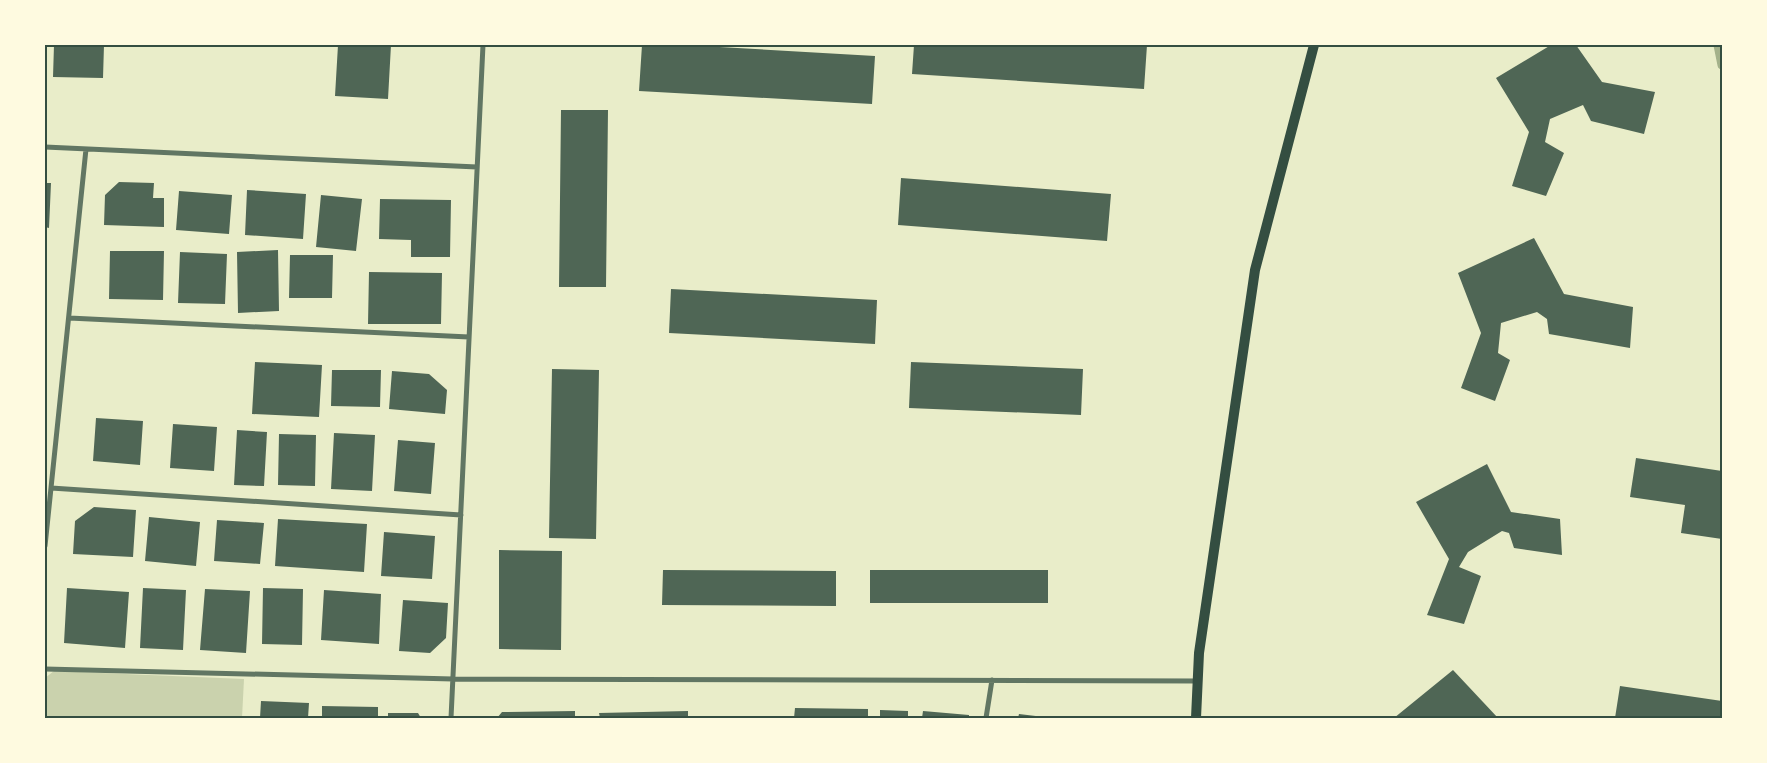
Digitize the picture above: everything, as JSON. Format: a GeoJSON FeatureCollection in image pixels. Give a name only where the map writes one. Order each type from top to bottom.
{"type":"FeatureCollection","features":[{"type":"Feature","properties":{"kind":"main road"},"geometry":{"type":"LineString","coordinates":[[1196,718],[1200,654],[1255,270],[1314,45]]}},
{"type":"Feature","properties":{"kind":"street"},"geometry":{"type":"LineString","coordinates":[[451,718],[483,45]]}},
{"type":"Feature","properties":{"kind":"street"},"geometry":{"type":"LineString","coordinates":[[45,147],[477,167]]}},
{"type":"Feature","properties":{"kind":"street"},"geometry":{"type":"LineString","coordinates":[[45,546],[86,149]]}},
{"type":"Feature","properties":{"kind":"street"},"geometry":{"type":"LineString","coordinates":[[68,318],[469,336]]}},
{"type":"Feature","properties":{"kind":"street"},"geometry":{"type":"LineString","coordinates":[[51,488],[461,515]]}},
{"type":"Feature","properties":{"kind":"street"},"geometry":{"type":"LineString","coordinates":[[45,669],[453,679],[1198,681]]}},
{"type":"Feature","properties":{"kind":"street"},"geometry":{"type":"LineString","coordinates":[[986,718],[992,680]]}},
{"type":"Feature","properties":{"kind":"green space"},"geometry":{"type":"Polygon","coordinates":[[[54,671],[244,679],[242,718],[45,718],[45,678],[54,671]]]}},
{"type":"Feature","properties":{"kind":"building"},"geometry":{"type":"Polygon","coordinates":[[[54,45],[104,45],[103,78],[53,77],[54,45]]]}},
{"type":"Feature","properties":{"kind":"building"},"geometry":{"type":"Polygon","coordinates":[[[338,45],[391,45],[388,99],[335,96],[338,45]]]}},
{"type":"Feature","properties":{"kind":"building"},"geometry":{"type":"Polygon","coordinates":[[[642,45],[684,45],[875,56],[872,104],[639,91],[642,45]]]}},
{"type":"Feature","properties":{"kind":"building"},"geometry":{"type":"Polygon","coordinates":[[[914,45],[1147,45],[1144,89],[912,74],[914,45]]]}},
{"type":"Feature","properties":{"kind":"building"},"geometry":{"type":"Polygon","coordinates":[[[1551,45],[1576,45],[1602,82],[1655,92],[1644,134],[1591,121],[1583,105],[1550,119],[1545,142],[1564,153],[1546,196],[1512,186],[1529,132],[1496,78],[1551,45]]]}},
{"type":"Feature","properties":{"kind":"building"},"geometry":{"type":"Polygon","coordinates":[[[561,110],[608,110],[606,287],[559,287],[561,110]]]}},
{"type":"Feature","properties":{"kind":"building"},"geometry":{"type":"Polygon","coordinates":[[[901,178],[1111,194],[1107,241],[898,225],[901,178]]]}},
{"type":"Feature","properties":{"kind":"building"},"geometry":{"type":"Polygon","coordinates":[[[119,182],[154,183],[153,198],[164,198],[164,227],[104,225],[105,195],[119,182]]]}},
{"type":"Feature","properties":{"kind":"building"},"geometry":{"type":"Polygon","coordinates":[[[45,183],[51,183],[49,228],[45,227],[45,183]]]}},
{"type":"Feature","properties":{"kind":"building"},"geometry":{"type":"Polygon","coordinates":[[[247,190],[306,194],[303,239],[245,235],[247,190]]]}},
{"type":"Feature","properties":{"kind":"building"},"geometry":{"type":"Polygon","coordinates":[[[179,191],[232,195],[229,234],[176,230],[179,191]]]}},
{"type":"Feature","properties":{"kind":"building"},"geometry":{"type":"Polygon","coordinates":[[[321,195],[362,199],[356,251],[316,247],[321,195]]]}},
{"type":"Feature","properties":{"kind":"building"},"geometry":{"type":"Polygon","coordinates":[[[380,199],[451,200],[450,257],[411,257],[411,240],[379,239],[380,199]]]}},
{"type":"Feature","properties":{"kind":"building"},"geometry":{"type":"Polygon","coordinates":[[[1534,238],[1564,294],[1633,307],[1630,348],[1549,334],[1547,319],[1537,312],[1501,323],[1498,353],[1510,360],[1495,401],[1461,388],[1481,333],[1458,273],[1534,238]]]}},
{"type":"Feature","properties":{"kind":"building"},"geometry":{"type":"Polygon","coordinates":[[[278,250],[279,311],[238,313],[237,252],[278,250]]]}},
{"type":"Feature","properties":{"kind":"building"},"geometry":{"type":"Polygon","coordinates":[[[110,251],[164,251],[163,300],[109,299],[110,251]]]}},
{"type":"Feature","properties":{"kind":"building"},"geometry":{"type":"Polygon","coordinates":[[[180,252],[227,254],[225,304],[178,303],[180,252]]]}},
{"type":"Feature","properties":{"kind":"building"},"geometry":{"type":"Polygon","coordinates":[[[290,255],[333,255],[332,298],[289,298],[290,255]]]}},
{"type":"Feature","properties":{"kind":"building"},"geometry":{"type":"Polygon","coordinates":[[[369,272],[442,273],[441,324],[368,324],[369,272]]]}},
{"type":"Feature","properties":{"kind":"building"},"geometry":{"type":"Polygon","coordinates":[[[671,289],[877,300],[875,344],[669,333],[671,289]]]}},
{"type":"Feature","properties":{"kind":"building"},"geometry":{"type":"Polygon","coordinates":[[[255,362],[322,365],[319,417],[252,414],[255,362]]]}},
{"type":"Feature","properties":{"kind":"building"},"geometry":{"type":"Polygon","coordinates":[[[911,362],[1083,369],[1081,415],[909,408],[911,362]]]}},
{"type":"Feature","properties":{"kind":"building"},"geometry":{"type":"Polygon","coordinates":[[[552,369],[599,370],[596,539],[549,538],[552,369]]]}},
{"type":"Feature","properties":{"kind":"building"},"geometry":{"type":"Polygon","coordinates":[[[332,370],[381,370],[380,407],[331,406],[332,370]]]}},
{"type":"Feature","properties":{"kind":"building"},"geometry":{"type":"Polygon","coordinates":[[[392,371],[429,374],[447,390],[445,414],[389,409],[392,371]]]}},
{"type":"Feature","properties":{"kind":"building"},"geometry":{"type":"Polygon","coordinates":[[[96,418],[143,421],[140,465],[93,461],[96,418]]]}},
{"type":"Feature","properties":{"kind":"building"},"geometry":{"type":"Polygon","coordinates":[[[173,424],[217,427],[214,471],[170,468],[173,424]]]}},
{"type":"Feature","properties":{"kind":"building"},"geometry":{"type":"Polygon","coordinates":[[[237,430],[267,432],[264,486],[234,485],[237,430]]]}},
{"type":"Feature","properties":{"kind":"building"},"geometry":{"type":"Polygon","coordinates":[[[334,433],[375,435],[372,491],[331,489],[334,433]]]}},
{"type":"Feature","properties":{"kind":"building"},"geometry":{"type":"Polygon","coordinates":[[[279,434],[316,435],[315,486],[278,485],[279,434]]]}},
{"type":"Feature","properties":{"kind":"building"},"geometry":{"type":"Polygon","coordinates":[[[398,440],[435,443],[431,494],[394,491],[398,440]]]}},
{"type":"Feature","properties":{"kind":"building"},"geometry":{"type":"Polygon","coordinates":[[[1636,458],[1722,471],[1722,539],[1681,533],[1685,505],[1630,497],[1636,458]]]}},
{"type":"Feature","properties":{"kind":"building"},"geometry":{"type":"Polygon","coordinates":[[[1487,464],[1511,512],[1560,519],[1562,555],[1514,548],[1509,533],[1502,531],[1468,552],[1459,567],[1481,576],[1464,624],[1427,615],[1449,559],[1416,502],[1487,464]]]}},
{"type":"Feature","properties":{"kind":"building"},"geometry":{"type":"Polygon","coordinates":[[[94,507],[136,510],[133,557],[73,554],[75,521],[94,507]]]}},
{"type":"Feature","properties":{"kind":"building"},"geometry":{"type":"Polygon","coordinates":[[[149,517],[200,522],[196,566],[145,561],[149,517]]]}},
{"type":"Feature","properties":{"kind":"building"},"geometry":{"type":"Polygon","coordinates":[[[278,519],[367,524],[364,572],[275,566],[278,519]]]}},
{"type":"Feature","properties":{"kind":"building"},"geometry":{"type":"Polygon","coordinates":[[[217,520],[264,523],[260,564],[214,561],[217,520]]]}},
{"type":"Feature","properties":{"kind":"building"},"geometry":{"type":"Polygon","coordinates":[[[384,532],[435,536],[432,579],[381,576],[384,532]]]}},
{"type":"Feature","properties":{"kind":"building"},"geometry":{"type":"Polygon","coordinates":[[[499,550],[562,551],[561,650],[499,649],[499,550]]]}},
{"type":"Feature","properties":{"kind":"building"},"geometry":{"type":"Polygon","coordinates":[[[663,570],[836,571],[836,606],[662,605],[663,570]]]}},
{"type":"Feature","properties":{"kind":"building"},"geometry":{"type":"Polygon","coordinates":[[[870,570],[1048,570],[1048,603],[870,603],[870,570]]]}},
{"type":"Feature","properties":{"kind":"building"},"geometry":{"type":"Polygon","coordinates":[[[67,588],[129,592],[125,648],[64,643],[67,588]]]}},
{"type":"Feature","properties":{"kind":"building"},"geometry":{"type":"Polygon","coordinates":[[[143,588],[186,590],[183,650],[140,648],[143,588]]]}},
{"type":"Feature","properties":{"kind":"building"},"geometry":{"type":"Polygon","coordinates":[[[263,588],[303,589],[302,645],[262,644],[263,588]]]}},
{"type":"Feature","properties":{"kind":"building"},"geometry":{"type":"Polygon","coordinates":[[[205,589],[250,591],[246,653],[200,650],[205,589]]]}},
{"type":"Feature","properties":{"kind":"building"},"geometry":{"type":"Polygon","coordinates":[[[324,590],[381,594],[379,644],[321,640],[324,590]]]}},
{"type":"Feature","properties":{"kind":"building"},"geometry":{"type":"Polygon","coordinates":[[[403,600],[448,603],[446,638],[430,653],[399,651],[403,600]]]}},
{"type":"Feature","properties":{"kind":"building"},"geometry":{"type":"Polygon","coordinates":[[[1453,670],[1498,718],[1394,718],[1453,670]]]}},
{"type":"Feature","properties":{"kind":"building"},"geometry":{"type":"Polygon","coordinates":[[[1620,686],[1722,701],[1722,718],[1615,718],[1620,686]]]}},
{"type":"Feature","properties":{"kind":"building"},"geometry":{"type":"Polygon","coordinates":[[[261,701],[309,703],[308,718],[260,718],[261,701]]]}},
{"type":"Feature","properties":{"kind":"building"},"geometry":{"type":"Polygon","coordinates":[[[322,706],[378,707],[378,718],[322,718],[322,706]]]}},
{"type":"Feature","properties":{"kind":"building"},"geometry":{"type":"Polygon","coordinates":[[[795,708],[868,709],[868,718],[794,718],[795,708]]]}},
{"type":"Feature","properties":{"kind":"building"},"geometry":{"type":"Polygon","coordinates":[[[880,710],[908,711],[908,718],[880,718],[880,710]]]}},
{"type":"Feature","properties":{"kind":"building"},"geometry":{"type":"Polygon","coordinates":[[[575,711],[575,718],[497,718],[502,712],[575,711]]]}},
{"type":"Feature","properties":{"kind":"building"},"geometry":{"type":"Polygon","coordinates":[[[688,711],[688,718],[600,718],[599,713],[688,711]]]}},
{"type":"Feature","properties":{"kind":"building"},"geometry":{"type":"Polygon","coordinates":[[[923,711],[969,715],[969,718],[922,718],[923,711]]]}},
{"type":"Feature","properties":{"kind":"building"},"geometry":{"type":"Polygon","coordinates":[[[388,713],[418,713],[421,718],[388,718],[388,713]]]}},
{"type":"Feature","properties":{"kind":"building"},"geometry":{"type":"Polygon","coordinates":[[[1019,714],[1044,717],[1044,718],[1018,718],[1019,714]]]}},
{"type":"Feature","properties":{"kind":"waterway"},"geometry":{"type":"LineString","coordinates":[[1718,45],[1722,65]]}}]}
